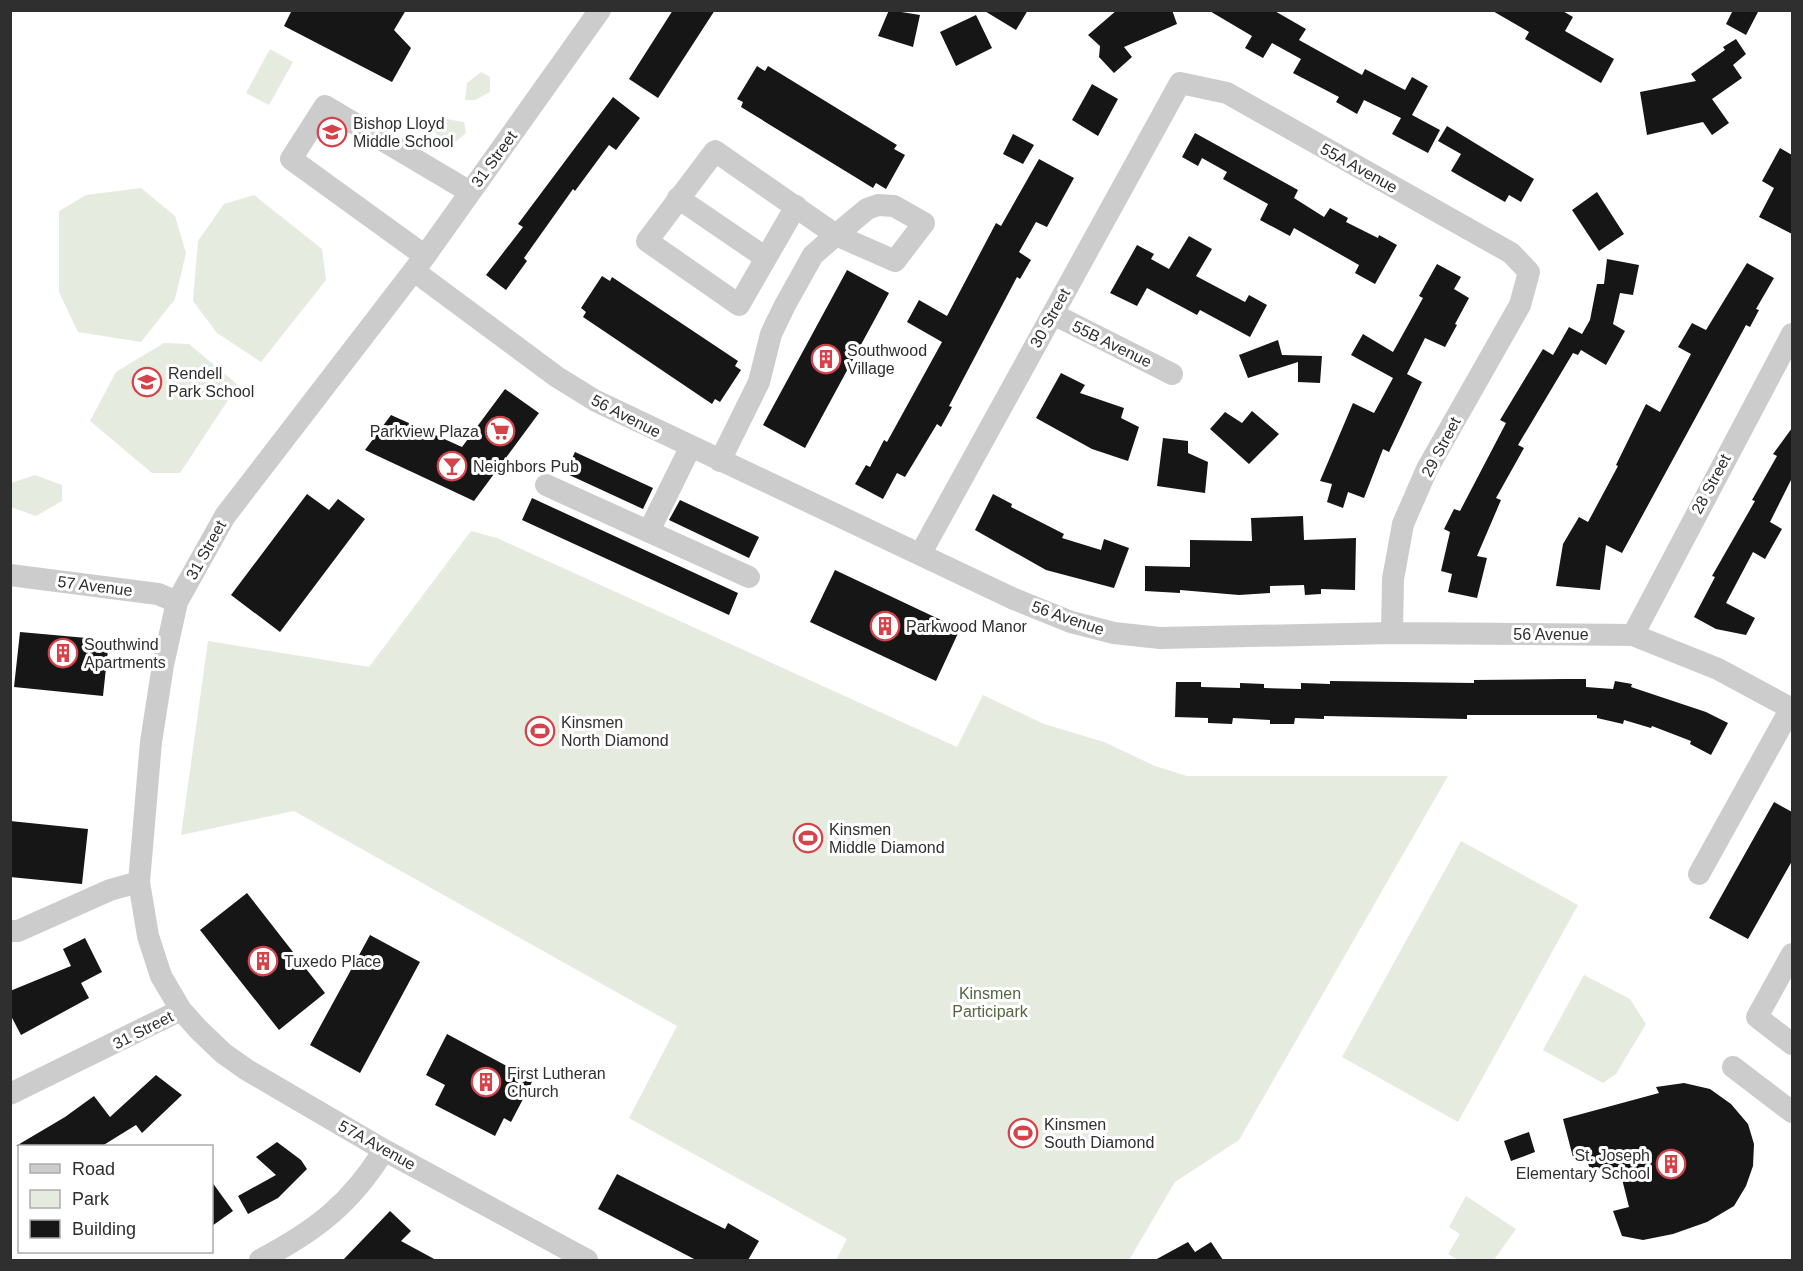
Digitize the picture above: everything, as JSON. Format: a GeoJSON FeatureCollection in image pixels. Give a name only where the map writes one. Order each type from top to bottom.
{"type":"FeatureCollection","features":[{"type":"Feature","properties":{"kind":"street","name":"31 Street"},"geometry":{"type":"LineString","coordinates":[[10,1094],[181,1010],[157,966],[140,882],[151,742],[163,665],[177,602],[225,516],[419,263],[600,10]]}},
{"type":"Feature","properties":{"kind":"street","name":"55A Avenue"},"geometry":{"type":"LineString","coordinates":[[1180,82],[1227,93],[1511,253],[1529,272]]}},
{"type":"Feature","properties":{"kind":"street","name":"30 Street"},"geometry":{"type":"LineString","coordinates":[[921,553],[1180,82]]}},
{"type":"Feature","properties":{"kind":"street","name":"56 Avenue"},"geometry":{"type":"LineString","coordinates":[[470,192],[325,106],[291,159],[557,377],[596,401],[690,448],[921,553],[1014,599],[1071,622],[1114,633],[1160,638],[1392,633],[1633,635],[1718,669],[1792,709]]}},
{"type":"Feature","properties":{"kind":"street"},"geometry":{"type":"LineString","coordinates":[[720,461],[759,382],[771,334],[785,305],[813,255],[836,236],[796,206],[715,151],[647,241],[739,305],[796,206]]}},
{"type":"Feature","properties":{"kind":"street"},"geometry":{"type":"LineString","coordinates":[[678,198],[766,258]]}},
{"type":"Feature","properties":{"kind":"street","name":"29 Street"},"geometry":{"type":"LineString","coordinates":[[1392,633],[1393,579],[1403,524],[1428,469],[1520,305],[1529,272]]}},
{"type":"Feature","properties":{"kind":"street","name":"55B Avenue"},"geometry":{"type":"LineString","coordinates":[[1053,314],[1172,374]]}},
{"type":"Feature","properties":{"kind":"street","name":"28 Street"},"geometry":{"type":"LineString","coordinates":[[1633,635],[1792,334]]}},
{"type":"Feature","properties":{"kind":"street"},"geometry":{"type":"LineString","coordinates":[[649,531],[690,448]]}},
{"type":"Feature","properties":{"kind":"street"},"geometry":{"type":"LineString","coordinates":[[546,485],[750,577]]}},
{"type":"Feature","properties":{"kind":"street","name":"57 Avenue"},"geometry":{"type":"LineString","coordinates":[[10,575],[158,594],[177,602]]}},
{"type":"Feature","properties":{"kind":"street"},"geometry":{"type":"LineString","coordinates":[[1699,874],[1792,709]]}},
{"type":"Feature","properties":{"kind":"street"},"geometry":{"type":"LineString","coordinates":[[10,932],[18,931],[110,890],[140,882]]}},
{"type":"Feature","properties":{"kind":"street"},"geometry":{"type":"LineString","coordinates":[[1789,970],[1757,1017],[1792,1044]]}},
{"type":"Feature","properties":{"kind":"street","name":"57A Avenue"},"geometry":{"type":"LineString","coordinates":[[181,1010],[223,1053],[247,1070],[384,1150],[587,1260]]}},
{"type":"Feature","properties":{"kind":"street"},"geometry":{"type":"LineString","coordinates":[[1733,1067],[1792,1112]]}},
{"type":"Feature","properties":{"kind":"street"},"geometry":{"type":"LineString","coordinates":[[260,1260],[293,1243],[327,1220],[368,1176],[384,1150]]}},
{"type":"Feature","properties":{"kind":"green space"},"geometry":{"type":"Polygon","coordinates":[[[270,49],[293,62],[269,105],[246,93],[270,49]]]}},
{"type":"Feature","properties":{"kind":"green space"},"geometry":{"type":"Polygon","coordinates":[[[481,72],[490,77],[490,92],[475,100],[465,100],[467,83],[481,72]]]}},
{"type":"Feature","properties":{"kind":"green space"},"geometry":{"type":"Polygon","coordinates":[[[446,119],[464,122],[466,133],[454,143],[439,137],[432,129],[446,119]]]}},
{"type":"Feature","properties":{"kind":"green space"},"geometry":{"type":"Polygon","coordinates":[[[141,188],[175,216],[186,253],[175,299],[141,342],[78,332],[59,292],[59,211],[86,195],[141,188]]]}},
{"type":"Feature","properties":{"kind":"green space"},"geometry":{"type":"Polygon","coordinates":[[[254,195],[322,249],[326,280],[261,362],[217,333],[193,301],[198,241],[224,204],[254,195]]]}},
{"type":"Feature","properties":{"kind":"green space"},"geometry":{"type":"Polygon","coordinates":[[[164,343],[189,344],[238,385],[180,473],[152,473],[90,421],[116,372],[164,343]]]}},
{"type":"Feature","properties":{"kind":"green space"},"geometry":{"type":"Polygon","coordinates":[[[35,475],[62,485],[62,501],[36,516],[11,507],[11,483],[35,475]]]}},
{"type":"Feature","properties":{"kind":"green space","name":"Kinsmen Participark"},"geometry":{"type":"Polygon","coordinates":[[[471,531],[497,538],[957,747],[983,695],[1044,724],[1104,742],[1155,766],[1187,776],[1448,776],[1239,1140],[1175,1182],[1129,1260],[836,1260],[847,1239],[629,1118],[677,1026],[294,811],[181,835],[208,641],[369,667],[471,531]]]}},
{"type":"Feature","properties":{"kind":"green space"},"geometry":{"type":"Polygon","coordinates":[[[1461,841],[1578,905],[1458,1122],[1342,1057],[1461,841]]]}},
{"type":"Feature","properties":{"kind":"green space"},"geometry":{"type":"Polygon","coordinates":[[[1584,975],[1630,999],[1646,1024],[1616,1074],[1603,1083],[1543,1050],[1584,975]]]}},
{"type":"Feature","properties":{"kind":"green space"},"geometry":{"type":"Polygon","coordinates":[[[1466,1196],[1516,1229],[1494,1260],[1458,1260],[1448,1254],[1460,1234],[1449,1227],[1466,1196]]]}},
{"type":"Feature","properties":{"kind":"building"},"geometry":{"type":"Polygon","coordinates":[[[292,10],[406,10],[394,30],[411,48],[392,82],[284,26],[292,10]]]}},
{"type":"Feature","properties":{"kind":"building"},"geometry":{"type":"Polygon","coordinates":[[[673,10],[715,10],[658,98],[629,79],[673,10]]]}},
{"type":"Feature","properties":{"kind":"building"},"geometry":{"type":"Polygon","coordinates":[[[889,10],[920,15],[913,47],[878,36],[889,10]]]}},
{"type":"Feature","properties":{"kind":"building"},"geometry":{"type":"Polygon","coordinates":[[[983,10],[1028,10],[1016,30],[983,10]]]}},
{"type":"Feature","properties":{"kind":"building"},"geometry":{"type":"Polygon","coordinates":[[[1117,10],[1172,10],[1177,24],[1124,47],[1132,57],[1114,73],[1099,57],[1100,46],[1088,35],[1117,10]]]}},
{"type":"Feature","properties":{"kind":"building"},"geometry":{"type":"Polygon","coordinates":[[[1208,10],[1273,10],[1306,29],[1299,40],[1362,75],[1365,69],[1405,90],[1412,77],[1428,86],[1412,115],[1440,130],[1428,153],[1392,134],[1401,118],[1364,100],[1357,114],[1336,102],[1339,97],[1293,73],[1301,59],[1272,43],[1263,58],[1245,48],[1252,36],[1208,10]]]}},
{"type":"Feature","properties":{"kind":"building"},"geometry":{"type":"Polygon","coordinates":[[[1491,10],[1561,10],[1573,17],[1565,31],[1614,59],[1601,83],[1525,39],[1529,32],[1491,10]]]}},
{"type":"Feature","properties":{"kind":"building"},"geometry":{"type":"Polygon","coordinates":[[[1733,10],[1759,10],[1746,35],[1726,24],[1733,10]]]}},
{"type":"Feature","properties":{"kind":"building"},"geometry":{"type":"Polygon","coordinates":[[[976,15],[992,48],[956,66],[940,32],[976,15]]]}},
{"type":"Feature","properties":{"kind":"building"},"geometry":{"type":"Polygon","coordinates":[[[1736,39],[1746,54],[1733,65],[1742,78],[1712,99],[1729,123],[1712,135],[1703,122],[1647,135],[1640,92],[1696,81],[1691,74],[1725,50],[1723,47],[1736,39]]]}},
{"type":"Feature","properties":{"kind":"building"},"geometry":{"type":"Polygon","coordinates":[[[757,66],[765,71],[768,66],[897,145],[894,149],[905,155],[886,189],[876,183],[873,188],[741,107],[743,102],[737,99],[757,66]]]}},
{"type":"Feature","properties":{"kind":"building"},"geometry":{"type":"Polygon","coordinates":[[[1092,84],[1118,99],[1098,136],[1072,120],[1092,84]]]}},
{"type":"Feature","properties":{"kind":"building"},"geometry":{"type":"Polygon","coordinates":[[[613,97],[640,118],[616,150],[609,145],[575,191],[573,189],[524,258],[527,261],[506,290],[486,275],[523,227],[518,224],[613,97]]]}},
{"type":"Feature","properties":{"kind":"building"},"geometry":{"type":"Polygon","coordinates":[[[1447,126],[1534,179],[1521,202],[1509,195],[1505,202],[1451,171],[1461,154],[1438,141],[1447,126]]]}},
{"type":"Feature","properties":{"kind":"building"},"geometry":{"type":"Polygon","coordinates":[[[1195,133],[1298,190],[1294,198],[1324,217],[1330,208],[1348,218],[1346,222],[1397,245],[1375,284],[1355,273],[1359,265],[1294,228],[1290,236],[1260,220],[1268,204],[1223,179],[1227,172],[1202,158],[1198,166],[1182,157],[1195,133]]]}},
{"type":"Feature","properties":{"kind":"building"},"geometry":{"type":"Polygon","coordinates":[[[1013,134],[1034,145],[1023,164],[1003,154],[1013,134]]]}},
{"type":"Feature","properties":{"kind":"building"},"geometry":{"type":"Polygon","coordinates":[[[1780,148],[1792,155],[1792,234],[1759,217],[1774,188],[1762,181],[1780,148]]]}},
{"type":"Feature","properties":{"kind":"building"},"geometry":{"type":"Polygon","coordinates":[[[1039,159],[1074,178],[1047,227],[1036,222],[1019,252],[1031,260],[1020,279],[1017,277],[949,406],[952,407],[941,427],[937,424],[905,477],[897,473],[883,499],[855,484],[866,465],[870,467],[884,440],[887,442],[942,342],[907,322],[919,300],[947,316],[996,223],[1001,226],[1039,159]]]}},
{"type":"Feature","properties":{"kind":"building"},"geometry":{"type":"Polygon","coordinates":[[[1597,192],[1624,234],[1599,251],[1572,210],[1597,192]]]}},
{"type":"Feature","properties":{"kind":"building"},"geometry":{"type":"Polygon","coordinates":[[[1189,236],[1212,249],[1196,276],[1245,302],[1249,295],[1267,305],[1250,337],[1200,310],[1197,315],[1147,288],[1137,306],[1110,293],[1137,245],[1154,254],[1151,259],[1169,269],[1189,236]]]}},
{"type":"Feature","properties":{"kind":"building"},"geometry":{"type":"Polygon","coordinates":[[[1607,259],[1639,265],[1633,295],[1620,293],[1613,324],[1625,331],[1606,365],[1581,350],[1578,355],[1573,353],[1518,445],[1524,448],[1496,498],[1501,500],[1477,556],[1487,558],[1477,598],[1448,592],[1452,574],[1441,571],[1450,532],[1444,529],[1454,509],[1460,511],[1506,423],[1500,420],[1543,349],[1553,355],[1569,327],[1582,334],[1590,320],[1597,284],[1604,284],[1607,259]]]}},
{"type":"Feature","properties":{"kind":"building"},"geometry":{"type":"Polygon","coordinates":[[[1747,263],[1774,278],[1756,309],[1759,310],[1750,327],[1746,325],[1622,553],[1606,545],[1600,590],[1556,586],[1563,544],[1579,517],[1588,522],[1618,466],[1616,465],[1646,404],[1660,412],[1691,354],[1678,347],[1692,323],[1706,330],[1747,263]]]}},
{"type":"Feature","properties":{"kind":"building"},"geometry":{"type":"Polygon","coordinates":[[[1437,264],[1461,277],[1454,289],[1469,298],[1455,324],[1457,325],[1445,347],[1425,338],[1407,374],[1422,382],[1389,452],[1383,449],[1364,498],[1348,492],[1343,508],[1327,502],[1332,484],[1320,481],[1353,403],[1374,413],[1393,378],[1351,355],[1363,334],[1393,352],[1423,298],[1419,296],[1437,264]]]}},
{"type":"Feature","properties":{"kind":"building","name":"Southwood Village"},"geometry":{"type":"Polygon","coordinates":[[[847,270],[889,293],[805,448],[763,425],[847,270]]]}},
{"type":"Feature","properties":{"kind":"building"},"geometry":{"type":"Polygon","coordinates":[[[602,276],[610,281],[612,277],[738,361],[735,366],[741,370],[720,402],[715,399],[712,404],[583,317],[586,312],[581,308],[602,276]]]}},
{"type":"Feature","properties":{"kind":"building"},"geometry":{"type":"Polygon","coordinates":[[[1278,340],[1282,355],[1322,356],[1320,383],[1298,382],[1298,362],[1248,378],[1239,355],[1278,340]]]}},
{"type":"Feature","properties":{"kind":"building"},"geometry":{"type":"Polygon","coordinates":[[[1061,373],[1085,385],[1080,393],[1124,408],[1121,418],[1139,427],[1128,461],[1092,449],[1036,418],[1061,373]]]}},
{"type":"Feature","properties":{"kind":"building","name":"Parkview Plaza"},"geometry":{"type":"Polygon","coordinates":[[[505,389],[539,413],[474,501],[365,450],[391,415],[462,447],[505,389]]]}},
{"type":"Feature","properties":{"kind":"building"},"geometry":{"type":"Polygon","coordinates":[[[1252,411],[1279,434],[1249,464],[1210,429],[1225,412],[1242,423],[1252,411]]]}},
{"type":"Feature","properties":{"kind":"building"},"geometry":{"type":"Polygon","coordinates":[[[1792,428],[1792,478],[1770,522],[1782,529],[1765,559],[1753,552],[1726,603],[1755,618],[1746,635],[1716,629],[1694,617],[1715,577],[1712,576],[1755,501],[1752,500],[1777,456],[1773,454],[1792,428]]]}},
{"type":"Feature","properties":{"kind":"building"},"geometry":{"type":"Polygon","coordinates":[[[1163,438],[1188,441],[1188,453],[1208,462],[1205,493],[1157,486],[1163,438]]]}},
{"type":"Feature","properties":{"kind":"building"},"geometry":{"type":"Polygon","coordinates":[[[575,452],[653,488],[643,509],[565,473],[575,452]]]}},
{"type":"Feature","properties":{"kind":"building"},"geometry":{"type":"Polygon","coordinates":[[[307,494],[329,510],[338,499],[365,519],[280,632],[231,595],[307,494]]]}},
{"type":"Feature","properties":{"kind":"building"},"geometry":{"type":"Polygon","coordinates":[[[993,494],[1012,504],[1011,507],[1064,534],[1062,538],[1101,550],[1104,539],[1129,548],[1114,588],[1046,570],[975,530],[993,494]]]}},
{"type":"Feature","properties":{"kind":"building"},"geometry":{"type":"Polygon","coordinates":[[[532,498],[738,593],[729,615],[522,520],[532,498]]]}},
{"type":"Feature","properties":{"kind":"building"},"geometry":{"type":"Polygon","coordinates":[[[680,500],[759,537],[749,558],[669,520],[680,500]]]}},
{"type":"Feature","properties":{"kind":"building"},"geometry":{"type":"Polygon","coordinates":[[[1303,516],[1304,540],[1356,538],[1355,590],[1321,589],[1321,594],[1305,595],[1304,585],[1270,586],[1270,593],[1239,595],[1180,590],[1180,593],[1145,591],[1145,566],[1190,567],[1190,540],[1252,541],[1251,518],[1303,516]]]}},
{"type":"Feature","properties":{"kind":"building","name":"Parkwood Manor"},"geometry":{"type":"Polygon","coordinates":[[[835,570],[960,629],[936,681],[810,622],[835,570]]]}},
{"type":"Feature","properties":{"kind":"building","name":"Southwind Apartments"},"geometry":{"type":"Polygon","coordinates":[[[20,632],[109,640],[103,696],[14,687],[20,632]]]}},
{"type":"Feature","properties":{"kind":"building"},"geometry":{"type":"Polygon","coordinates":[[[1586,679],[1586,687],[1613,689],[1615,681],[1632,684],[1631,687],[1706,712],[1728,723],[1711,755],[1690,744],[1691,741],[1652,726],[1651,728],[1624,720],[1623,724],[1597,718],[1597,715],[1467,715],[1467,719],[1324,716],[1324,719],[1295,718],[1294,724],[1270,724],[1270,720],[1233,718],[1232,724],[1208,723],[1208,718],[1175,717],[1176,682],[1201,682],[1201,687],[1240,688],[1240,683],[1264,684],[1264,688],[1301,689],[1301,683],[1330,684],[1330,681],[1474,683],[1474,680],[1586,679]]]}},
{"type":"Feature","properties":{"kind":"building"},"geometry":{"type":"Polygon","coordinates":[[[1774,802],[1792,812],[1792,861],[1748,939],[1709,918],[1774,802]]]}},
{"type":"Feature","properties":{"kind":"building"},"geometry":{"type":"Polygon","coordinates":[[[10,821],[88,829],[82,884],[10,877],[10,821]]]}},
{"type":"Feature","properties":{"kind":"building","name":"Tuxedo Place"},"geometry":{"type":"Polygon","coordinates":[[[247,893],[325,993],[279,1030],[200,930],[247,893]]]}},
{"type":"Feature","properties":{"kind":"building","name":"Tuxedo Place"},"geometry":{"type":"Polygon","coordinates":[[[370,935],[420,962],[360,1073],[310,1045],[370,935]]]}},
{"type":"Feature","properties":{"kind":"building"},"geometry":{"type":"Polygon","coordinates":[[[85,938],[102,972],[81,983],[89,998],[21,1035],[10,1014],[10,991],[71,966],[63,949],[85,938]]]}},
{"type":"Feature","properties":{"kind":"building","name":"First Lutheran Church"},"geometry":{"type":"Polygon","coordinates":[[[447,1034],[533,1080],[511,1122],[504,1118],[495,1136],[435,1105],[445,1085],[426,1075],[447,1034]]]}},
{"type":"Feature","properties":{"kind":"building"},"geometry":{"type":"Polygon","coordinates":[[[156,1075],[182,1095],[142,1133],[136,1125],[104,1145],[16,1146],[65,1117],[94,1096],[110,1117],[156,1075]]]}},
{"type":"Feature","properties":{"kind":"building","name":"St. Joseph Elementary School"},"geometry":{"type":"Polygon","coordinates":[[[1684,1083],[1710,1089],[1731,1104],[1748,1124],[1754,1144],[1753,1166],[1746,1186],[1734,1206],[1707,1222],[1673,1234],[1643,1240],[1622,1236],[1613,1211],[1629,1207],[1619,1167],[1592,1173],[1586,1159],[1574,1161],[1563,1119],[1659,1093],[1656,1087],[1684,1083]]]}},
{"type":"Feature","properties":{"kind":"building"},"geometry":{"type":"Polygon","coordinates":[[[1529,1132],[1535,1152],[1511,1161],[1504,1141],[1529,1132]]]}},
{"type":"Feature","properties":{"kind":"building"},"geometry":{"type":"Polygon","coordinates":[[[277,1142],[301,1160],[307,1169],[278,1198],[248,1214],[238,1196],[276,1175],[256,1157],[277,1142]]]}},
{"type":"Feature","properties":{"kind":"building"},"geometry":{"type":"Polygon","coordinates":[[[617,1174],[725,1229],[728,1223],[759,1241],[748,1260],[696,1260],[598,1209],[617,1174]]]}},
{"type":"Feature","properties":{"kind":"building"},"geometry":{"type":"Polygon","coordinates":[[[213,1183],[233,1211],[213,1225],[213,1183]]]}},
{"type":"Feature","properties":{"kind":"building"},"geometry":{"type":"Polygon","coordinates":[[[390,1211],[411,1231],[401,1241],[436,1260],[343,1260],[390,1211]]]}},
{"type":"Feature","properties":{"kind":"building"},"geometry":{"type":"Polygon","coordinates":[[[1188,1242],[1195,1252],[1211,1242],[1223,1260],[1155,1260],[1188,1242]]]}},
{"type":"Feature","properties":{"kind":"place","name":"Bishop Lloyd Middle School"},"geometry":{"type":"Point","coordinates":[332,132]}},
{"type":"Feature","properties":{"kind":"place","name":"Southwood Village"},"geometry":{"type":"Point","coordinates":[826,359]}},
{"type":"Feature","properties":{"kind":"place","name":"Rendell Park School"},"geometry":{"type":"Point","coordinates":[147,382]}},
{"type":"Feature","properties":{"kind":"place","name":"Parkview Plaza"},"geometry":{"type":"Point","coordinates":[500,431]}},
{"type":"Feature","properties":{"kind":"place","name":"Neighbors Pub"},"geometry":{"type":"Point","coordinates":[452,466]}},
{"type":"Feature","properties":{"kind":"place","name":"Parkwood Manor"},"geometry":{"type":"Point","coordinates":[885,626]}},
{"type":"Feature","properties":{"kind":"place","name":"Southwind Apartments"},"geometry":{"type":"Point","coordinates":[63,653]}},
{"type":"Feature","properties":{"kind":"place","name":"Kinsmen North Diamond"},"geometry":{"type":"Point","coordinates":[540,731]}},
{"type":"Feature","properties":{"kind":"place","name":"Kinsmen Middle Diamond"},"geometry":{"type":"Point","coordinates":[808,838]}},
{"type":"Feature","properties":{"kind":"place","name":"Tuxedo Place"},"geometry":{"type":"Point","coordinates":[263,961]}},
{"type":"Feature","properties":{"kind":"place","name":"First Lutheran Church"},"geometry":{"type":"Point","coordinates":[486,1082]}},
{"type":"Feature","properties":{"kind":"place","name":"Kinsmen South Diamond"},"geometry":{"type":"Point","coordinates":[1023,1133]}},
{"type":"Feature","properties":{"kind":"place","name":"St. Joseph Elementary School"},"geometry":{"type":"Point","coordinates":[1671,1164]}}]}
